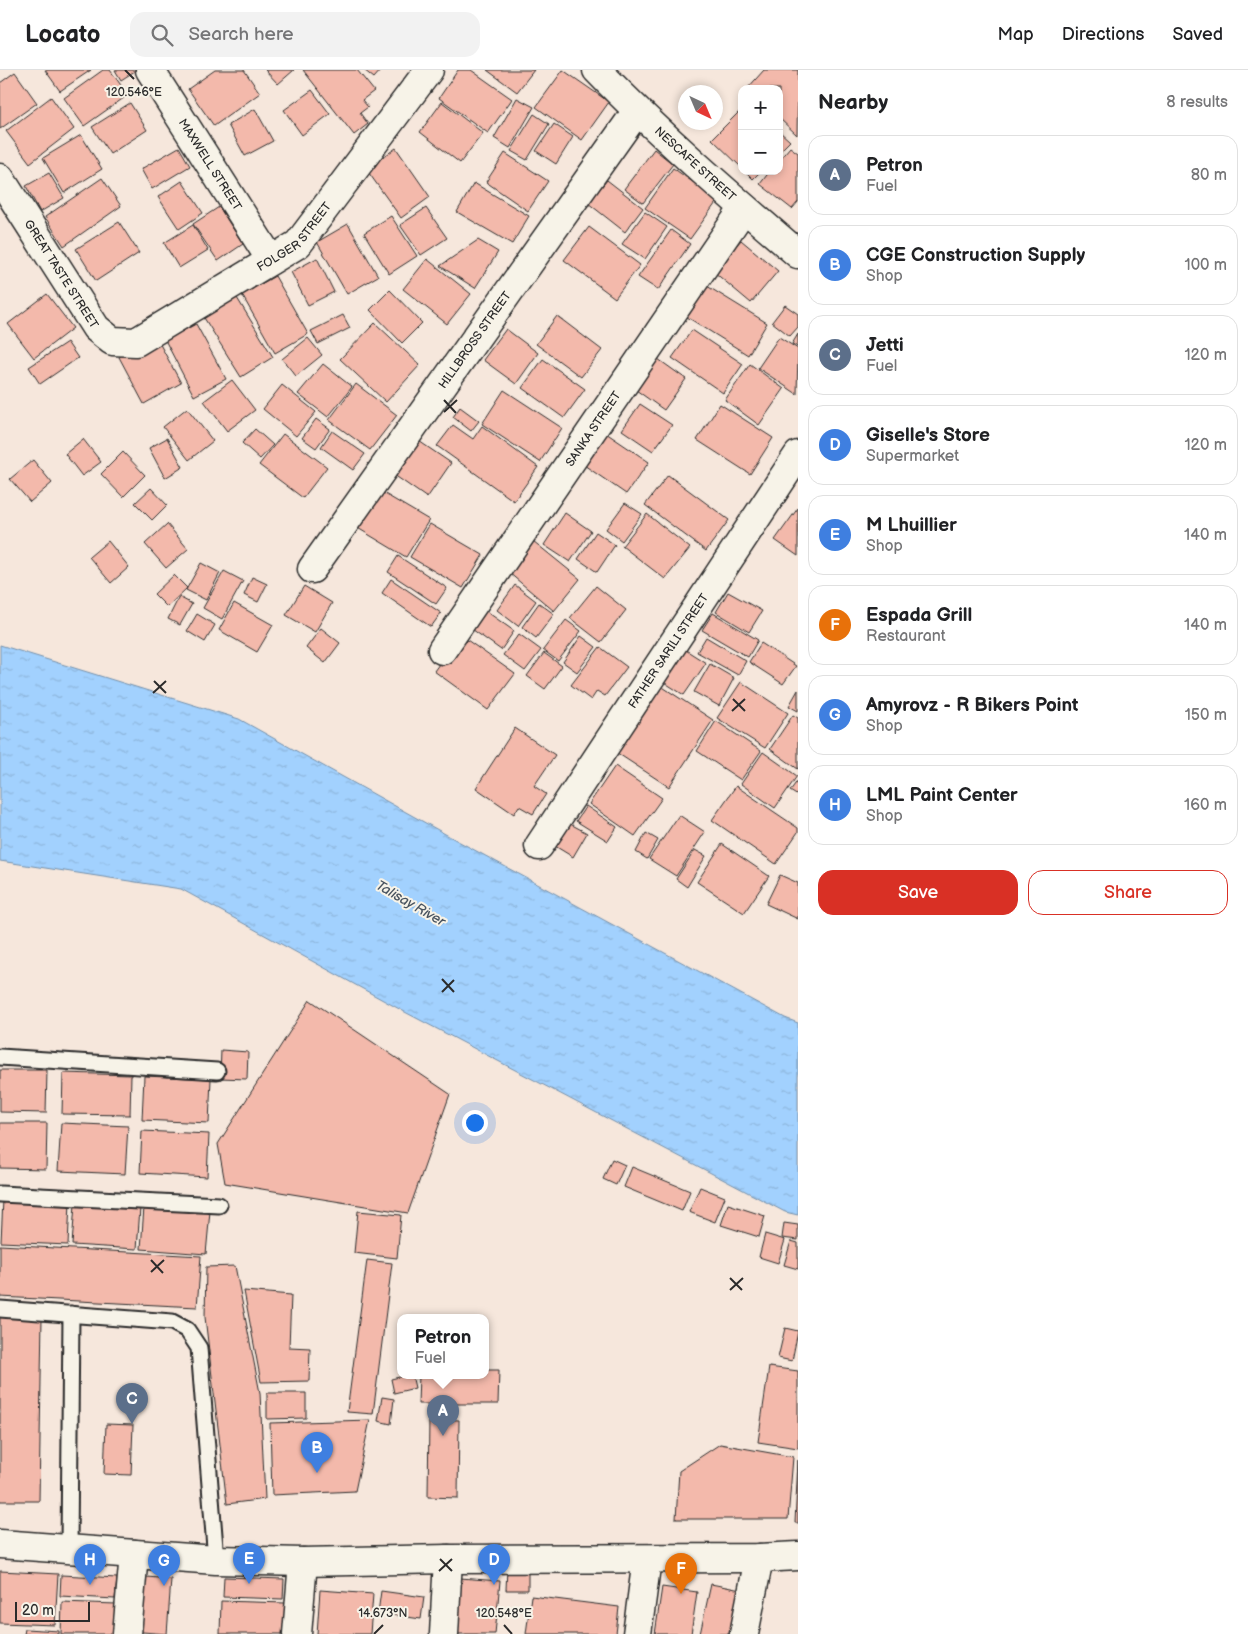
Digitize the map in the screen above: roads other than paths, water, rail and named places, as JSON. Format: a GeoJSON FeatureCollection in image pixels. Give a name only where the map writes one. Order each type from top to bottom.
{"type":"FeatureCollection","features":[{"type":"Feature","properties":{"kind":"street","name":"MAXWELL STREET"},"geometry":{"type":"LineString","coordinates":[[150,70],[271,260]]}},
{"type":"Feature","properties":{"kind":"street","name":"FOLGER STREET"},"geometry":{"type":"LineString","coordinates":[[112,341],[136,342],[298,244],[429,70]]}},
{"type":"Feature","properties":{"kind":"street","name":"NESCAFE STREET"},"geometry":{"type":"LineString","coordinates":[[596,70],[636,111],[798,254]]}},
{"type":"Feature","properties":{"kind":"street","name":"HILLBROSS STREET"},"geometry":{"type":"LineString","coordinates":[[312,569],[636,111]]}},
{"type":"Feature","properties":{"kind":"street","name":"GREAT TASTE STREET"},"geometry":{"type":"LineString","coordinates":[[0,178],[96,328],[112,341]]}},
{"type":"Feature","properties":{"kind":"street","name":"SANKA STREET"},"geometry":{"type":"LineString","coordinates":[[442,650],[744,208]]}},
{"type":"Feature","properties":{"kind":"street","name":"FATHER SARILI STREET"},"geometry":{"type":"LineString","coordinates":[[539,846],[798,455]]}},
{"type":"Feature","properties":{"kind":"street"},"geometry":{"type":"LineString","coordinates":[[0,1544],[216,1560],[303,1562],[448,1559],[759,1558],[798,1556]]}},
{"type":"Feature","properties":{"kind":"street"},"geometry":{"type":"LineString","coordinates":[[127,1634],[134,1554]]}},
{"type":"Feature","properties":{"kind":"street"},"geometry":{"type":"LineString","coordinates":[[744,1634],[759,1558]]}},
{"type":"Feature","properties":{"kind":"street"},"geometry":{"type":"LineString","coordinates":[[444,1634],[448,1559]]}},
{"type":"Feature","properties":{"kind":"street"},"geometry":{"type":"LineString","coordinates":[[636,1634],[647,1559]]}},
{"type":"Feature","properties":{"kind":"street"},"geometry":{"type":"LineString","coordinates":[[297,1634],[303,1562]]}},
{"type":"Feature","properties":{"kind":"lane"},"geometry":{"type":"LineString","coordinates":[[0,1057],[217,1071]]}},
{"type":"Feature","properties":{"kind":"lane"},"geometry":{"type":"LineString","coordinates":[[0,1194],[219,1205]]}},
{"type":"Feature","properties":{"kind":"lane"},"geometry":{"type":"LineString","coordinates":[[0,1309],[172,1322],[188,1330],[199,1348],[216,1560]]}},
{"type":"Feature","properties":{"kind":"lane"},"geometry":{"type":"LineString","coordinates":[[69,1549],[71,1314]]}},
{"type":"Feature","properties":{"kind":"water","name":"Talisay River"},"geometry":{"type":"Polygon","coordinates":[[[0,645],[239,719],[456,840],[785,1018],[798,1023],[798,1215],[785,1212],[403,1011],[181,889],[0,861],[0,645]]]}},
{"type":"Feature","properties":{"kind":"place","name":"Jetti"},"geometry":{"type":"Point","coordinates":[132,1424]}},
{"type":"Feature","properties":{"kind":"place","name":"Petron"},"geometry":{"type":"Point","coordinates":[443,1436]}},
{"type":"Feature","properties":{"kind":"place","name":"CGE Construction Supply"},"geometry":{"type":"Point","coordinates":[317,1473]}},
{"type":"Feature","properties":{"kind":"place","name":"M Lhuillier"},"geometry":{"type":"Point","coordinates":[249,1584]}},
{"type":"Feature","properties":{"kind":"place","name":"LML Paint Center"},"geometry":{"type":"Point","coordinates":[90,1585]}},
{"type":"Feature","properties":{"kind":"place","name":"Giselle's Store"},"geometry":{"type":"Point","coordinates":[494,1585]}},
{"type":"Feature","properties":{"kind":"place","name":"Amyrovz - R Bikers Point"},"geometry":{"type":"Point","coordinates":[164,1586]}},
{"type":"Feature","properties":{"kind":"place","name":"Espada Grill"},"geometry":{"type":"Point","coordinates":[681,1594]}}]}
